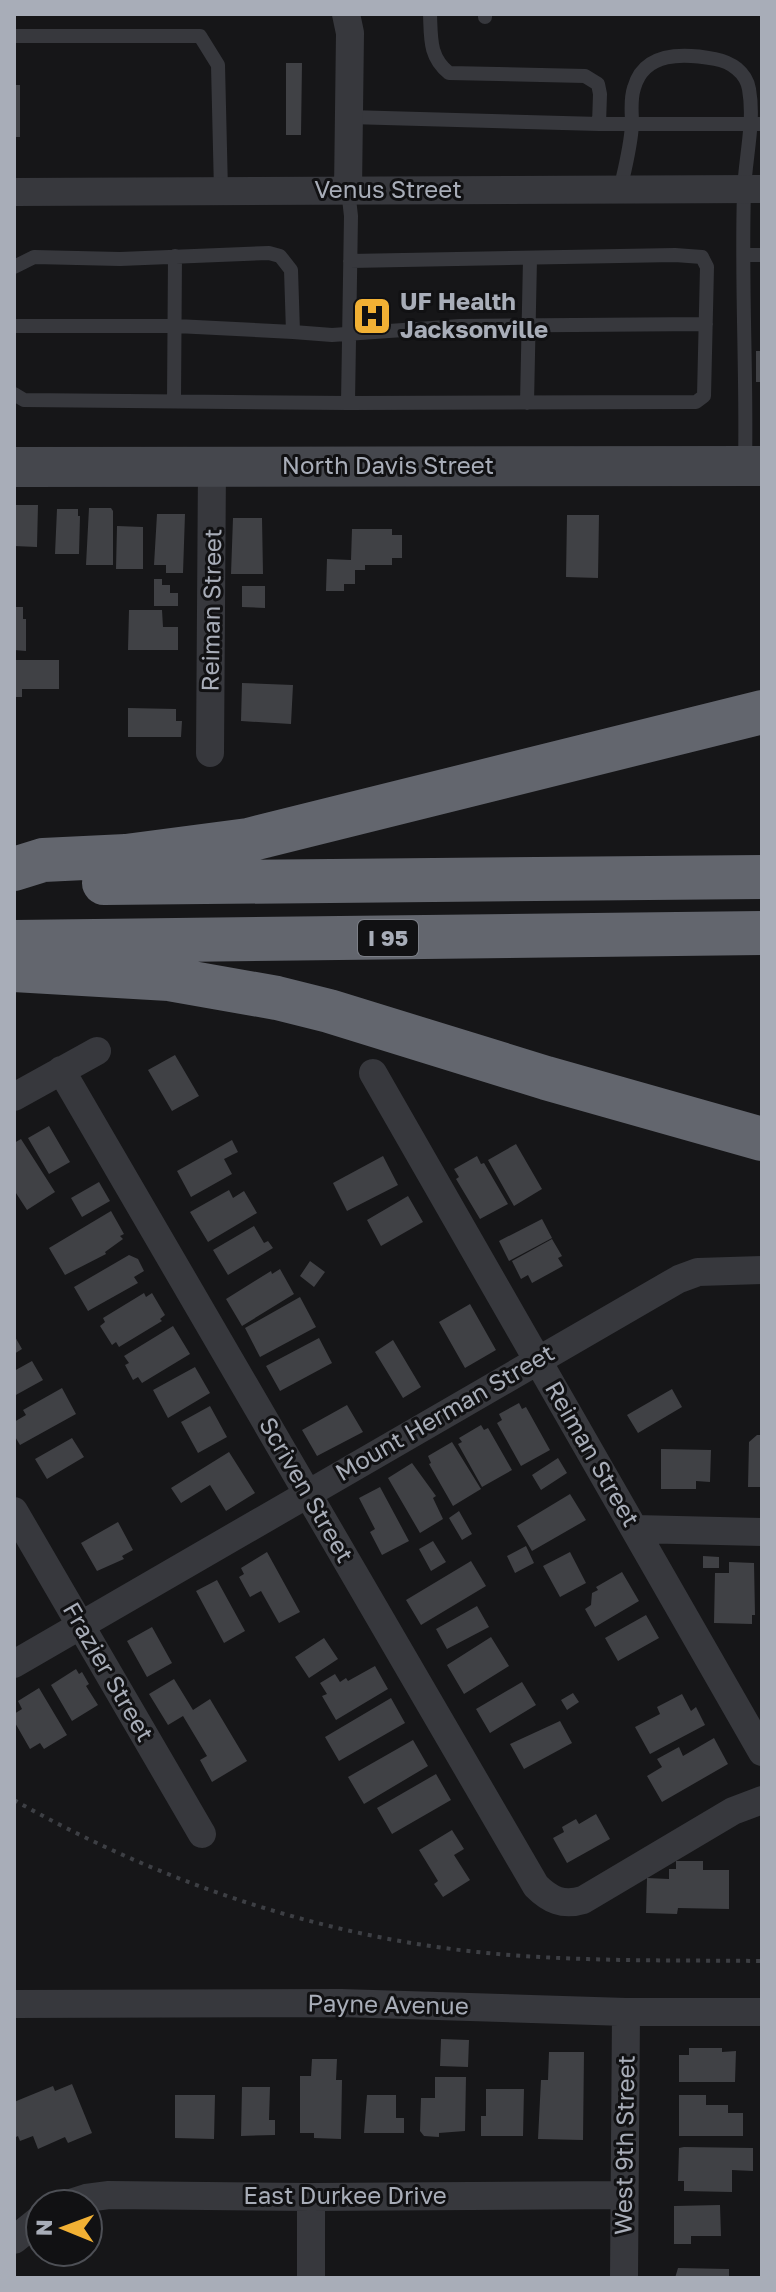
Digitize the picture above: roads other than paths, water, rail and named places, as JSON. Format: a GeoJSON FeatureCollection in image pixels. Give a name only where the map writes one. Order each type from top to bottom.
{"type":"FeatureCollection","features":[{"type":"Feature","properties":{"kind":"highway"},"geometry":{"type":"LineString","coordinates":[[14,869],[43,860],[126,856],[273,835],[762,712]]}},
{"type":"Feature","properties":{"kind":"highway"},"geometry":{"type":"LineString","coordinates":[[14,883],[762,877]]}},
{"type":"Feature","properties":{"kind":"highway","name":"I 95"},"geometry":{"type":"LineString","coordinates":[[14,942],[762,933]]}},
{"type":"Feature","properties":{"kind":"highway"},"geometry":{"type":"LineString","coordinates":[[14,970],[169,979],[277,998],[762,1139]]}},
{"type":"Feature","properties":{"kind":"street"},"geometry":{"type":"LineString","coordinates":[[346,14],[350,33],[348,190]]}},
{"type":"Feature","properties":{"kind":"street","name":"Venus Street"},"geometry":{"type":"LineString","coordinates":[[14,192],[753,189]]}},
{"type":"Feature","properties":{"kind":"street","name":"Reiman Street"},"geometry":{"type":"LineString","coordinates":[[210,753],[212,466]]}},
{"type":"Feature","properties":{"kind":"street","name":"North Davis Street"},"geometry":{"type":"LineString","coordinates":[[14,467],[754,466]]}},
{"type":"Feature","properties":{"kind":"street"},"geometry":{"type":"LineString","coordinates":[[14,1097],[97,1051]]}},
{"type":"Feature","properties":{"kind":"street","name":"Scriven Street"},"geometry":{"type":"LineString","coordinates":[[61,1070],[536,1886],[546,1896],[559,1902],[583,1900],[733,1811],[762,1800]]}},
{"type":"Feature","properties":{"kind":"street","name":"Reiman Street"},"geometry":{"type":"LineString","coordinates":[[373,1073],[762,1752]]}},
{"type":"Feature","properties":{"kind":"street","name":"Mount Herman Street"},"geometry":{"type":"LineString","coordinates":[[14,1664],[679,1279],[698,1272],[762,1270]]}},
{"type":"Feature","properties":{"kind":"street","name":"Frazier Street"},"geometry":{"type":"LineString","coordinates":[[14,1511],[202,1834]]}},
{"type":"Feature","properties":{"kind":"street"},"geometry":{"type":"LineString","coordinates":[[635,1529],[762,1532]]}},
{"type":"Feature","properties":{"kind":"street","name":"Payne Avenue"},"geometry":{"type":"LineString","coordinates":[[14,2004],[341,2003],[626,2012],[762,2012]]}},
{"type":"Feature","properties":{"kind":"street","name":"West 9th Street"},"geometry":{"type":"LineString","coordinates":[[624,2278],[626,2012]]}},
{"type":"Feature","properties":{"kind":"street","name":"East Durkee Drive"},"geometry":{"type":"LineString","coordinates":[[104,2196],[624,2195]]}},
{"type":"Feature","properties":{"kind":"street"},"geometry":{"type":"LineString","coordinates":[[311,2197],[311,2278]]}},
{"type":"Feature","properties":{"kind":"lane"},"geometry":{"type":"LineString","coordinates":[[430,14],[431,48],[436,64],[449,73],[585,76],[598,84],[599,124]]}},
{"type":"Feature","properties":{"kind":"lane"},"geometry":{"type":"LineString","coordinates":[[14,36],[200,36],[218,65],[221,191]]}},
{"type":"Feature","properties":{"kind":"lane"},"geometry":{"type":"LineString","coordinates":[[620,190],[632,124],[631,103],[639,75],[652,60],[665,56],[712,58],[736,67],[744,75],[756,124],[753,189],[744,255],[746,416],[754,466]]}},
{"type":"Feature","properties":{"kind":"lane"},"geometry":{"type":"LineString","coordinates":[[349,117],[599,124],[756,124]]}},
{"type":"Feature","properties":{"kind":"lane"},"geometry":{"type":"LineString","coordinates":[[348,190],[351,216],[348,403]]}},
{"type":"Feature","properties":{"kind":"lane"},"geometry":{"type":"LineString","coordinates":[[14,267],[34,257],[120,259],[269,253],[280,256],[291,270],[293,332]]}},
{"type":"Feature","properties":{"kind":"lane"},"geometry":{"type":"LineString","coordinates":[[744,255],[762,255]]}},
{"type":"Feature","properties":{"kind":"lane"},"geometry":{"type":"LineString","coordinates":[[174,400],[175,256]]}},
{"type":"Feature","properties":{"kind":"lane"},"geometry":{"type":"LineString","coordinates":[[14,394],[24,400],[527,403],[701,400],[705,391],[707,267],[702,257],[350,261]]}},
{"type":"Feature","properties":{"kind":"lane"},"geometry":{"type":"LineString","coordinates":[[527,403],[530,259]]}},
{"type":"Feature","properties":{"kind":"lane"},"geometry":{"type":"LineString","coordinates":[[14,326],[176,326],[348,334],[460,326],[706,324]]}},
{"type":"Feature","properties":{"kind":"lane"},"geometry":{"type":"LineString","coordinates":[[746,416],[762,416]]}},
{"type":"Feature","properties":{"kind":"place","name":"UF Health Jacksonville"},"geometry":{"type":"Point","coordinates":[372,316]}}]}
